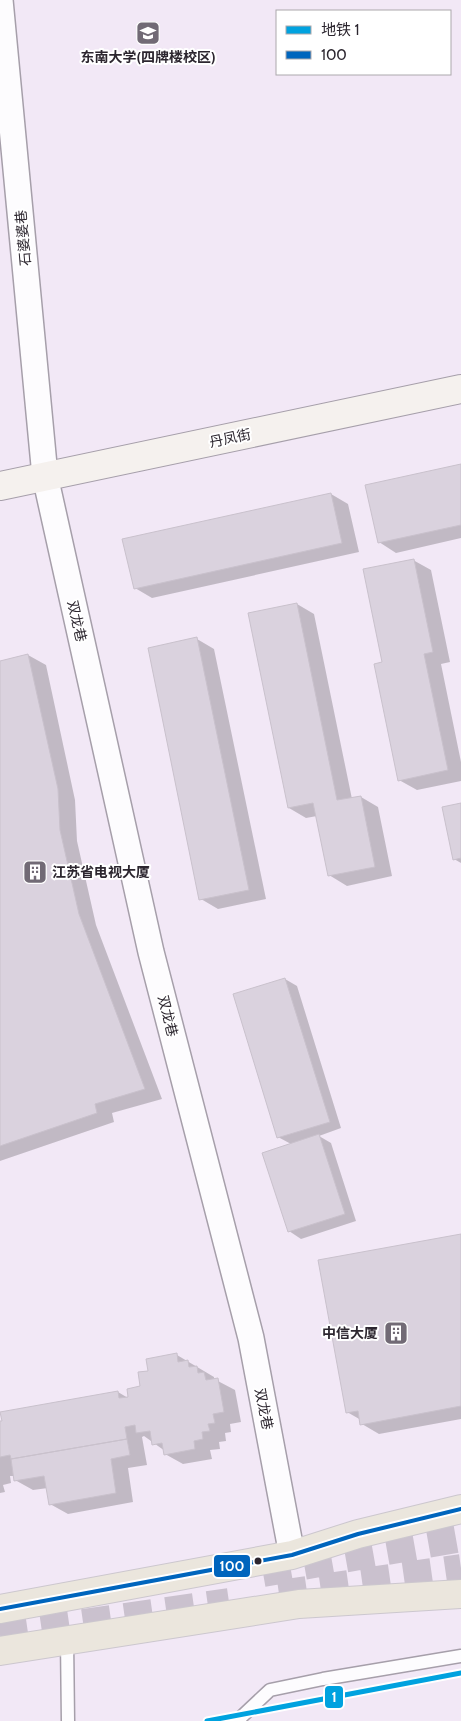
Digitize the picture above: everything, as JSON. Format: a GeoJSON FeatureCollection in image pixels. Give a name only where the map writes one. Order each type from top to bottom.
{"type":"FeatureCollection","features":[{"type":"Feature","properties":{"kind":"main road","name":"丹凤街"},"geometry":{"type":"LineString","coordinates":[[0,486],[461,390]]}},
{"type":"Feature","properties":{"kind":"main road"},"geometry":{"type":"LineString","coordinates":[[0,1651],[299,1604],[461,1594]]}},
{"type":"Feature","properties":{"kind":"street","name":"石婆婆巷"},"geometry":{"type":"LineString","coordinates":[[0,0],[45,476]]}},
{"type":"Feature","properties":{"kind":"street","name":"双龙巷"},"geometry":{"type":"LineString","coordinates":[[45,476],[151,952],[251,1338],[292,1555]]}},
{"type":"Feature","properties":{"kind":"lane"},"geometry":{"type":"LineString","coordinates":[[0,1609],[292,1555],[358,1534],[461,1509]]}},
{"type":"Feature","properties":{"kind":"lane"},"geometry":{"type":"LineString","coordinates":[[67,1640],[68,1721]]}},
{"type":"Feature","properties":{"kind":"lane"},"geometry":{"type":"LineString","coordinates":[[237,1721],[270,1690],[323,1679],[461,1656]]}},
{"type":"Feature","properties":{"kind":"building"},"geometry":{"type":"Polygon","coordinates":[[[461,464],[461,525],[378,543],[365,485],[461,464]]]}},
{"type":"Feature","properties":{"kind":"building"},"geometry":{"type":"Polygon","coordinates":[[[331,493],[342,543],[134,589],[122,539],[331,493]]]}},
{"type":"Feature","properties":{"kind":"building"},"geometry":{"type":"Polygon","coordinates":[[[414,559],[433,652],[424,654],[448,770],[398,781],[374,664],[382,662],[363,569],[414,559]]]}},
{"type":"Feature","properties":{"kind":"building"},"geometry":{"type":"Polygon","coordinates":[[[297,603],[337,800],[361,796],[375,867],[328,876],[313,803],[288,808],[248,613],[297,603]]]}},
{"type":"Feature","properties":{"kind":"building"},"geometry":{"type":"Polygon","coordinates":[[[197,637],[249,890],[199,900],[148,648],[197,637]]]}},
{"type":"Feature","properties":{"kind":"building","name":"江苏省电视大厦"},"geometry":{"type":"Polygon","coordinates":[[[28,654],[58,789],[60,830],[79,914],[145,1089],[95,1104],[97,1113],[0,1146],[0,661],[28,654]]]}},
{"type":"Feature","properties":{"kind":"building"},"geometry":{"type":"Polygon","coordinates":[[[461,803],[461,858],[453,860],[442,807],[461,803]]]}},
{"type":"Feature","properties":{"kind":"building"},"geometry":{"type":"Polygon","coordinates":[[[285,978],[330,1122],[277,1138],[233,994],[285,978]]]}},
{"type":"Feature","properties":{"kind":"building"},"geometry":{"type":"Polygon","coordinates":[[[319,1134],[345,1214],[288,1232],[262,1153],[319,1134]]]}},
{"type":"Feature","properties":{"kind":"building","name":"中信大厦"},"geometry":{"type":"Polygon","coordinates":[[[461,1234],[461,1406],[360,1425],[358,1411],[346,1413],[318,1260],[461,1234]]]}},
{"type":"Feature","properties":{"kind":"building"},"geometry":{"type":"Polygon","coordinates":[[[177,1353],[178,1362],[188,1360],[189,1367],[197,1366],[198,1373],[204,1372],[206,1380],[218,1378],[224,1412],[213,1414],[215,1423],[208,1424],[210,1431],[202,1432],[203,1439],[194,1441],[195,1449],[164,1455],[162,1443],[152,1445],[150,1431],[136,1433],[135,1425],[125,1427],[127,1439],[11,1459],[10,1455],[0,1457],[0,1421],[2,1421],[0,1412],[118,1391],[119,1398],[128,1397],[127,1389],[140,1386],[138,1372],[148,1371],[146,1359],[177,1353]]]}},
{"type":"Feature","properties":{"kind":"building"},"geometry":{"type":"Polygon","coordinates":[[[127,1439],[130,1455],[111,1459],[116,1493],[49,1505],[44,1476],[14,1481],[11,1459],[127,1439]]]}},
{"type":"Feature","properties":{"kind":"tunnel"},"geometry":{"type":"LineString","coordinates":[[263,1573],[461,1538]]}},
{"type":"Feature","properties":{"kind":"tunnel"},"geometry":{"type":"LineString","coordinates":[[279,1594],[461,1568]]}},
{"type":"Feature","properties":{"kind":"tunnel"},"geometry":{"type":"LineString","coordinates":[[0,1635],[229,1602]]}},
{"type":"Feature","properties":{"kind":"metro line","name":"1"},"geometry":{"type":"LineString","coordinates":[[207,1721],[461,1673]]}},
{"type":"Feature","properties":{"kind":"transit line","name":"100"},"geometry":{"type":"LineString","coordinates":[[0,1609],[292,1555],[358,1534],[461,1509]]}},
{"type":"Feature","properties":{"kind":"place","name":"东南大学(四牌楼校区)"},"geometry":{"type":"Point","coordinates":[148,33]}},
{"type":"Feature","properties":{"kind":"place","name":"江苏省电视大厦"},"geometry":{"type":"Point","coordinates":[35,872]}},
{"type":"Feature","properties":{"kind":"place","name":"中信大厦"},"geometry":{"type":"Point","coordinates":[396,1333]}}]}
